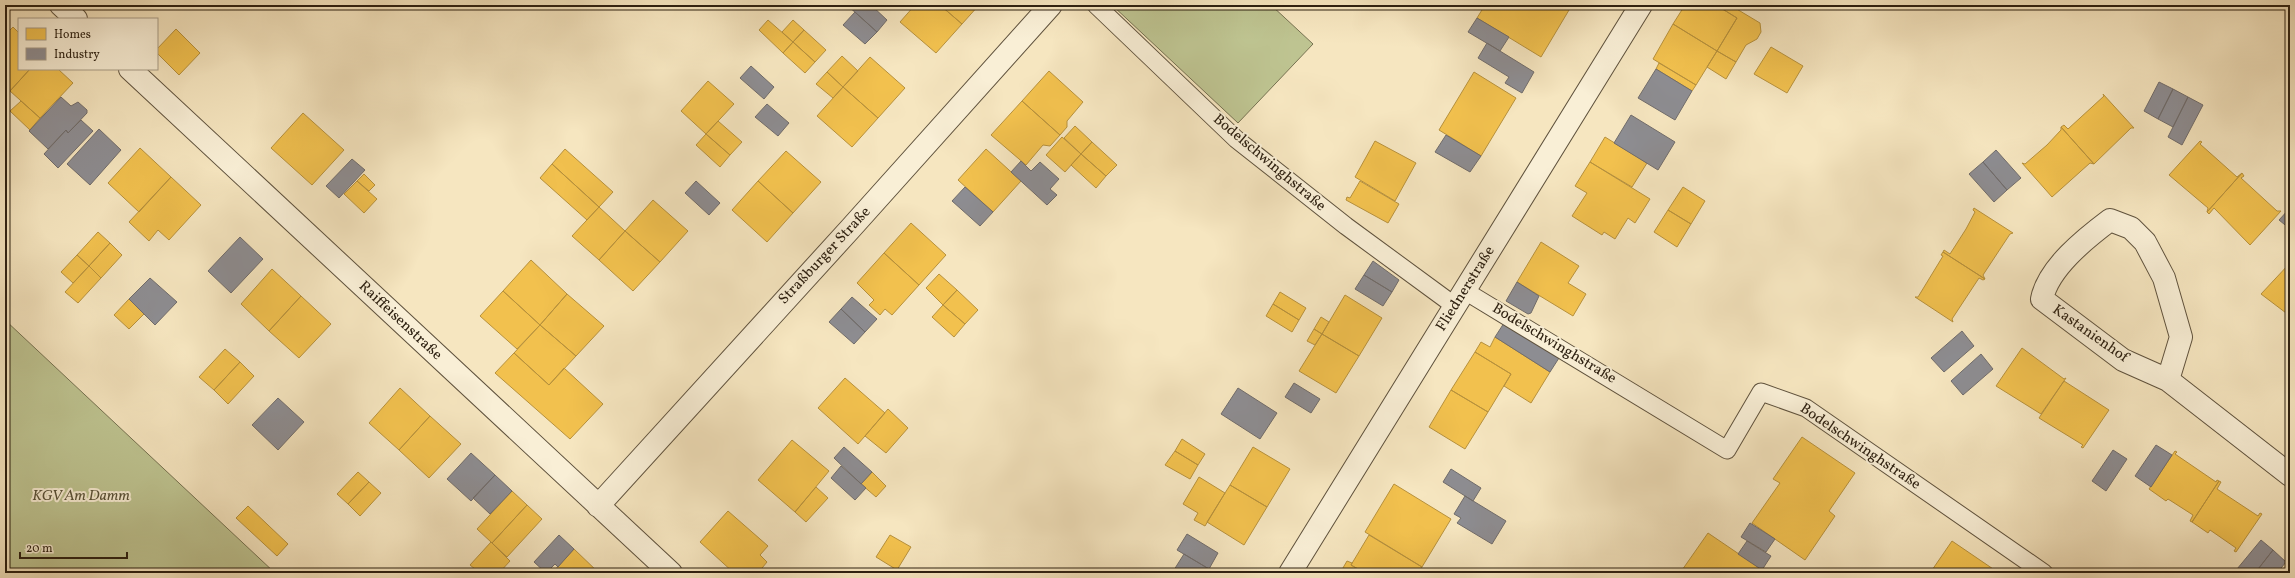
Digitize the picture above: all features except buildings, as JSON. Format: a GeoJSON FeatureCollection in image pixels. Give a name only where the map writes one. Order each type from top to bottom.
{"type":"FeatureCollection","features":[{"type":"Feature","properties":{"kind":"street"},"geometry":{"type":"LineString","coordinates":[[61,5],[75,18]]}},
{"type":"Feature","properties":{"kind":"street","name":"Straßburger Straße"},"geometry":{"type":"LineString","coordinates":[[598,506],[851,228],[1051,5]]}},
{"type":"Feature","properties":{"kind":"street","name":"Fliednerstraße"},"geometry":{"type":"LineString","coordinates":[[1290,573],[1641,5]]}},
{"type":"Feature","properties":{"kind":"street","name":"Raiffeisenstraße"},"geometry":{"type":"LineString","coordinates":[[131,70],[671,573]]}},
{"type":"Feature","properties":{"kind":"street","name":"Kastanienhof"},"geometry":{"type":"LineString","coordinates":[[2168,380],[2181,337],[2164,278],[2145,242],[2130,228],[2110,220],[2090,235],[2055,271],[2043,290],[2042,299],[2123,360],[2168,380],[2290,475]]}},
{"type":"Feature","properties":{"kind":"lane","name":"Bodelschwinghstraße"},"geometry":{"type":"LineString","coordinates":[[1096,5],[1236,139],[1346,226],[1460,298],[1726,450],[1761,392],[1806,408],[2044,573]]}},
{"type":"Feature","properties":{"kind":"green space"},"geometry":{"type":"Polygon","coordinates":[[[1112,5],[1271,5],[1313,44],[1238,123],[1112,5]]]}},
{"type":"Feature","properties":{"kind":"green space","name":"KGV Am Damm"},"geometry":{"type":"Polygon","coordinates":[[[5,320],[275,573],[5,573],[5,320]]]}}]}
